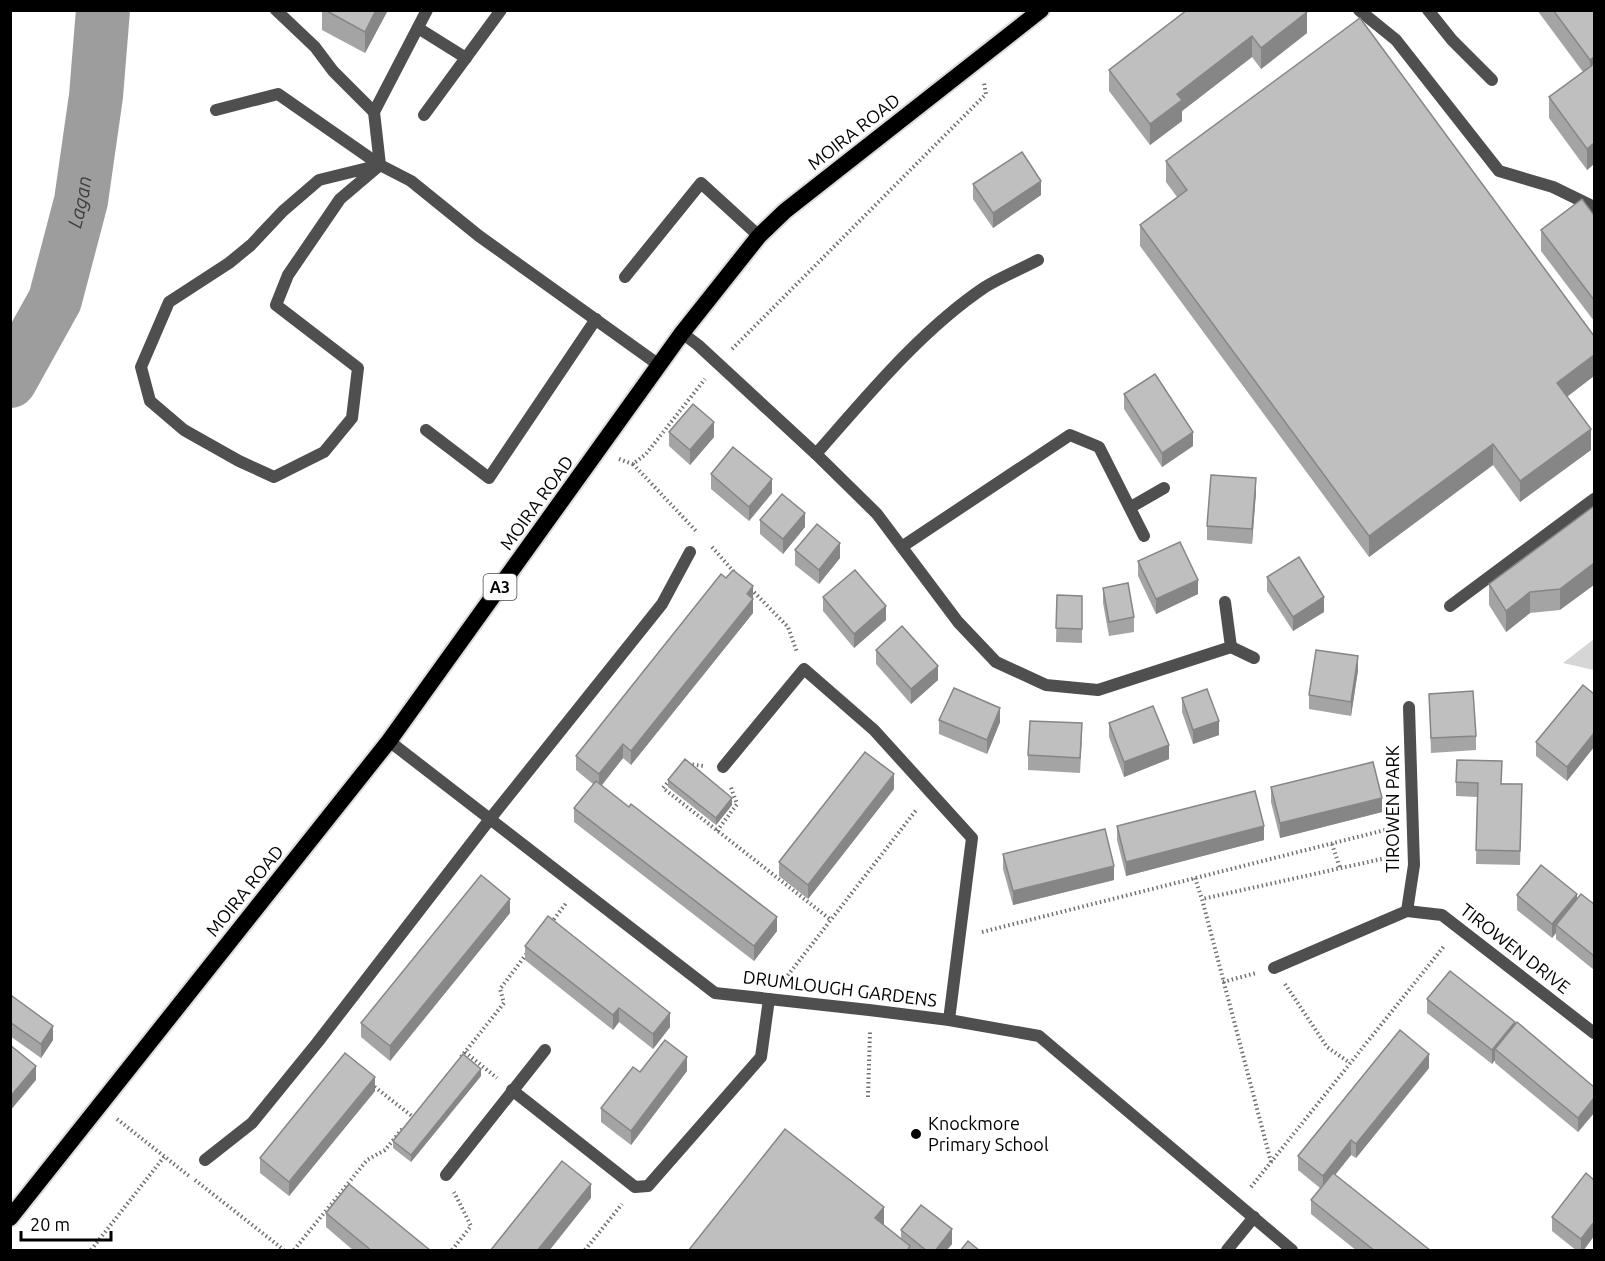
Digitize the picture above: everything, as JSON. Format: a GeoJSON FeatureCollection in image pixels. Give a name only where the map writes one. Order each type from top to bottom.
{"type":"FeatureCollection","features":[{"type":"Feature","properties":{"kind":"highway","name":"MOIRA ROAD"},"geometry":{"type":"LineString","coordinates":[[10,1218],[389,741],[682,333],[759,236],[785,211],[1041,10]]}},
{"type":"Feature","properties":{"kind":"street"},"geometry":{"type":"LineString","coordinates":[[276,10],[315,47],[333,71],[374,112]]}},
{"type":"Feature","properties":{"kind":"street"},"geometry":{"type":"LineString","coordinates":[[380,165],[374,112],[427,10]]}},
{"type":"Feature","properties":{"kind":"street"},"geometry":{"type":"LineString","coordinates":[[424,115],[501,10]]}},
{"type":"Feature","properties":{"kind":"street"},"geometry":{"type":"LineString","coordinates":[[1359,10],[1396,40],[1499,171],[1553,187],[1594,207]]}},
{"type":"Feature","properties":{"kind":"street"},"geometry":{"type":"LineString","coordinates":[[1428,10],[1452,40],[1492,80]]}},
{"type":"Feature","properties":{"kind":"street"},"geometry":{"type":"LineString","coordinates":[[418,28],[466,58]]}},
{"type":"Feature","properties":{"kind":"street"},"geometry":{"type":"LineString","coordinates":[[216,110],[278,94],[380,165],[411,181],[479,236],[659,365]]}},
{"type":"Feature","properties":{"kind":"street"},"geometry":{"type":"LineString","coordinates":[[380,165],[340,199],[288,275],[276,305],[358,368],[352,418],[324,453],[274,477],[239,462],[184,430],[150,401],[141,367],[169,302],[229,263],[319,180],[380,165]]}},
{"type":"Feature","properties":{"kind":"street"},"geometry":{"type":"LineString","coordinates":[[625,277],[701,183],[759,236]]}},
{"type":"Feature","properties":{"kind":"street"},"geometry":{"type":"LineString","coordinates":[[816,454],[873,390],[936,326],[986,287],[1038,260]]}},
{"type":"Feature","properties":{"kind":"street"},"geometry":{"type":"LineString","coordinates":[[426,430],[489,478],[597,319]]}},
{"type":"Feature","properties":{"kind":"street"},"geometry":{"type":"LineString","coordinates":[[682,333],[816,454],[877,514],[903,546],[957,622],[996,662],[1046,685],[1098,690],[1230,647],[1254,658]]}},
{"type":"Feature","properties":{"kind":"street"},"geometry":{"type":"LineString","coordinates":[[903,546],[1070,435],[1099,447],[1144,536]]}},
{"type":"Feature","properties":{"kind":"street"},"geometry":{"type":"LineString","coordinates":[[1131,507],[1164,488]]}},
{"type":"Feature","properties":{"kind":"street"},"geometry":{"type":"LineString","coordinates":[[1450,606],[1594,499]]}},
{"type":"Feature","properties":{"kind":"street"},"geometry":{"type":"LineString","coordinates":[[205,1160],[252,1123],[317,1043],[490,819],[662,604],[690,552]]}},
{"type":"Feature","properties":{"kind":"street"},"geometry":{"type":"LineString","coordinates":[[1225,602],[1230,647]]}},
{"type":"Feature","properties":{"kind":"street"},"geometry":{"type":"LineString","coordinates":[[723,767],[804,669],[874,730],[972,838],[948,1020]]}},
{"type":"Feature","properties":{"kind":"street","name":"TIROWEN PARK"},"geometry":{"type":"LineString","coordinates":[[1407,911],[1414,865],[1409,707]]}},
{"type":"Feature","properties":{"kind":"street","name":"DRUMLOUGH GARDENS"},"geometry":{"type":"LineString","coordinates":[[389,741],[715,993],[948,1020],[1039,1036],[1292,1251]]}},
{"type":"Feature","properties":{"kind":"street","name":"TIROWEN DRIVE"},"geometry":{"type":"LineString","coordinates":[[1274,968],[1407,911],[1442,915],[1594,1033]]}},
{"type":"Feature","properties":{"kind":"street"},"geometry":{"type":"LineString","coordinates":[[512,1090],[635,1187],[648,1186],[761,1057],[769,999]]}},
{"type":"Feature","properties":{"kind":"street"},"geometry":{"type":"LineString","coordinates":[[446,1175],[545,1050]]}},
{"type":"Feature","properties":{"kind":"street"},"geometry":{"type":"LineString","coordinates":[[1227,1251],[1254,1217]]}},
{"type":"Feature","properties":{"kind":"path"},"geometry":{"type":"LineString","coordinates":[[633,464],[646,454],[718,364],[986,94],[980,58]]}},
{"type":"Feature","properties":{"kind":"path"},"geometry":{"type":"LineString","coordinates":[[598,451],[633,464],[703,537]]}},
{"type":"Feature","properties":{"kind":"path"},"geometry":{"type":"LineString","coordinates":[[709,544],[738,575]]}},
{"type":"Feature","properties":{"kind":"path"},"geometry":{"type":"LineString","coordinates":[[746,584],[788,627],[804,669]]}},
{"type":"Feature","properties":{"kind":"path"},"geometry":{"type":"LineString","coordinates":[[683,764],[723,767],[738,804],[717,831]]}},
{"type":"Feature","properties":{"kind":"path"},"geometry":{"type":"LineString","coordinates":[[676,772],[663,788],[831,920]]}},
{"type":"Feature","properties":{"kind":"path"},"geometry":{"type":"LineString","coordinates":[[769,999],[930,792]]}},
{"type":"Feature","properties":{"kind":"path"},"geometry":{"type":"LineString","coordinates":[[960,937],[1394,828]]}},
{"type":"Feature","properties":{"kind":"path"},"geometry":{"type":"LineString","coordinates":[[1332,844],[1340,868]]}},
{"type":"Feature","properties":{"kind":"path"},"geometry":{"type":"LineString","coordinates":[[1195,878],[1202,899]]}},
{"type":"Feature","properties":{"kind":"path"},"geometry":{"type":"LineString","coordinates":[[550,925],[578,888]]}},
{"type":"Feature","properties":{"kind":"path"},"geometry":{"type":"LineString","coordinates":[[1238,1203],[1459,928]]}},
{"type":"Feature","properties":{"kind":"path"},"geometry":{"type":"LineString","coordinates":[[458,1061],[504,1003],[500,989],[535,943]]}},
{"type":"Feature","properties":{"kind":"path"},"geometry":{"type":"LineString","coordinates":[[1223,982],[1274,968],[1327,1047],[1350,1063]]}},
{"type":"Feature","properties":{"kind":"path"},"geometry":{"type":"LineString","coordinates":[[868,1097],[869,1010]]}},
{"type":"Feature","properties":{"kind":"path"},"geometry":{"type":"LineString","coordinates":[[465,1052],[512,1090]]}},
{"type":"Feature","properties":{"kind":"path"},"geometry":{"type":"LineString","coordinates":[[294,1251],[367,1160],[385,1150],[413,1117],[369,1083]]}},
{"type":"Feature","properties":{"kind":"path"},"geometry":{"type":"LineString","coordinates":[[91,1251],[164,1157]]}},
{"type":"Feature","properties":{"kind":"path"},"geometry":{"type":"LineString","coordinates":[[446,1175],[471,1226],[452,1251]]}},
{"type":"Feature","properties":{"kind":"path"},"geometry":{"type":"LineString","coordinates":[[585,1251],[635,1187]]}},
{"type":"Feature","properties":{"kind":"shaded area"},"geometry":{"type":"Polygon","coordinates":[[[1594,639],[1594,670],[1563,663],[1594,639]]]}},
{"type":"Feature","properties":{"kind":"building"},"geometry":{"type":"Polygon","coordinates":[[[325,10],[376,10],[365,32],[325,10]]]}},
{"type":"Feature","properties":{"kind":"building"},"geometry":{"type":"Polygon","coordinates":[[[1187,10],[1305,10],[1307,12],[1261,48],[1252,36],[1177,94],[1182,100],[1150,124],[1109,70],[1187,10]]]}},
{"type":"Feature","properties":{"kind":"building"},"geometry":{"type":"Polygon","coordinates":[[[1553,10],[1594,10],[1594,57],[1590,60],[1553,10]]]}},
{"type":"Feature","properties":{"kind":"building"},"geometry":{"type":"Polygon","coordinates":[[[1360,18],[1594,336],[1594,355],[1557,383],[1591,429],[1520,481],[1493,444],[1369,536],[1140,225],[1187,190],[1166,161],[1360,18]]]}},
{"type":"Feature","properties":{"kind":"building"},"geometry":{"type":"Polygon","coordinates":[[[1594,64],[1594,143],[1587,149],[1549,97],[1594,64]]]}},
{"type":"Feature","properties":{"kind":"building"},"geometry":{"type":"Polygon","coordinates":[[[1022,152],[1041,181],[993,213],[973,184],[1022,152]]]}},
{"type":"Feature","properties":{"kind":"building"},"geometry":{"type":"Polygon","coordinates":[[[1582,199],[1594,215],[1594,300],[1541,230],[1582,199]]]}},
{"type":"Feature","properties":{"kind":"building"},"geometry":{"type":"Polygon","coordinates":[[[1155,374],[1193,432],[1162,453],[1124,394],[1155,374]]]}},
{"type":"Feature","properties":{"kind":"building"},"geometry":{"type":"Polygon","coordinates":[[[693,404],[714,422],[690,450],[669,432],[693,404]]]}},
{"type":"Feature","properties":{"kind":"building"},"geometry":{"type":"Polygon","coordinates":[[[733,447],[772,479],[749,507],[711,474],[733,447]]]}},
{"type":"Feature","properties":{"kind":"building"},"geometry":{"type":"Polygon","coordinates":[[[1211,475],[1256,478],[1252,529],[1207,526],[1211,475]]]}},
{"type":"Feature","properties":{"kind":"building"},"geometry":{"type":"Polygon","coordinates":[[[782,494],[805,513],[783,539],[760,520],[782,494]]]}},
{"type":"Feature","properties":{"kind":"building"},"geometry":{"type":"Polygon","coordinates":[[[1594,506],[1594,563],[1560,589],[1530,592],[1506,611],[1489,584],[1594,506]]]}},
{"type":"Feature","properties":{"kind":"building"},"geometry":{"type":"Polygon","coordinates":[[[817,524],[840,543],[819,570],[795,550],[817,524]]]}},
{"type":"Feature","properties":{"kind":"building"},"geometry":{"type":"Polygon","coordinates":[[[1180,542],[1198,580],[1156,599],[1138,561],[1180,542]]]}},
{"type":"Feature","properties":{"kind":"building"},"geometry":{"type":"Polygon","coordinates":[[[1299,557],[1324,597],[1293,617],[1267,577],[1299,557]]]}},
{"type":"Feature","properties":{"kind":"building"},"geometry":{"type":"Polygon","coordinates":[[[733,570],[753,586],[747,594],[753,599],[631,751],[623,744],[599,774],[576,756],[721,574],[726,578],[733,570]]]}},
{"type":"Feature","properties":{"kind":"building"},"geometry":{"type":"Polygon","coordinates":[[[855,570],[886,606],[854,634],[823,597],[855,570]]]}},
{"type":"Feature","properties":{"kind":"building"},"geometry":{"type":"Polygon","coordinates":[[[1128,583],[1134,617],[1109,622],[1103,588],[1128,583]]]}},
{"type":"Feature","properties":{"kind":"building"},"geometry":{"type":"Polygon","coordinates":[[[1057,595],[1082,596],[1082,629],[1056,628],[1057,595]]]}},
{"type":"Feature","properties":{"kind":"building"},"geometry":{"type":"Polygon","coordinates":[[[902,626],[938,666],[911,689],[876,650],[902,626]]]}},
{"type":"Feature","properties":{"kind":"building"},"geometry":{"type":"Polygon","coordinates":[[[1316,650],[1358,656],[1351,702],[1309,695],[1316,650]]]}},
{"type":"Feature","properties":{"kind":"building"},"geometry":{"type":"Polygon","coordinates":[[[1583,685],[1594,694],[1594,733],[1567,767],[1536,742],[1583,685]]]}},
{"type":"Feature","properties":{"kind":"building"},"geometry":{"type":"Polygon","coordinates":[[[954,688],[1000,708],[987,740],[939,720],[954,688]]]}},
{"type":"Feature","properties":{"kind":"building"},"geometry":{"type":"Polygon","coordinates":[[[1207,689],[1219,721],[1193,730],[1182,698],[1207,689]]]}},
{"type":"Feature","properties":{"kind":"building"},"geometry":{"type":"Polygon","coordinates":[[[1473,691],[1476,736],[1431,738],[1429,694],[1473,691]]]}},
{"type":"Feature","properties":{"kind":"building"},"geometry":{"type":"Polygon","coordinates":[[[1153,706],[1169,745],[1124,762],[1109,723],[1153,706]]]}},
{"type":"Feature","properties":{"kind":"building"},"geometry":{"type":"Polygon","coordinates":[[[1030,721],[1082,723],[1080,758],[1028,755],[1030,721]]]}},
{"type":"Feature","properties":{"kind":"building"},"geometry":{"type":"Polygon","coordinates":[[[865,752],[894,774],[808,885],[779,862],[865,752]]]}},
{"type":"Feature","properties":{"kind":"building"},"geometry":{"type":"Polygon","coordinates":[[[685,759],[732,798],[716,818],[668,780],[685,759]]]}},
{"type":"Feature","properties":{"kind":"building"},"geometry":{"type":"Polygon","coordinates":[[[1457,760],[1502,761],[1501,784],[1522,784],[1520,851],[1476,850],[1478,783],[1456,782],[1457,760]]]}},
{"type":"Feature","properties":{"kind":"building"},"geometry":{"type":"Polygon","coordinates":[[[1373,762],[1382,798],[1280,823],[1271,787],[1373,762]]]}},
{"type":"Feature","properties":{"kind":"building"},"geometry":{"type":"Polygon","coordinates":[[[596,781],[629,807],[631,804],[777,917],[754,946],[574,808],[596,781]]]}},
{"type":"Feature","properties":{"kind":"building"},"geometry":{"type":"Polygon","coordinates":[[[1255,791],[1264,826],[1126,862],[1117,826],[1255,791]]]}},
{"type":"Feature","properties":{"kind":"building"},"geometry":{"type":"Polygon","coordinates":[[[1105,829],[1114,866],[1013,891],[1003,854],[1105,829]]]}},
{"type":"Feature","properties":{"kind":"building"},"geometry":{"type":"Polygon","coordinates":[[[1541,865],[1577,894],[1552,924],[1517,895],[1541,865]]]}},
{"type":"Feature","properties":{"kind":"building"},"geometry":{"type":"Polygon","coordinates":[[[481,875],[510,899],[390,1046],[361,1023],[481,875]]]}},
{"type":"Feature","properties":{"kind":"building"},"geometry":{"type":"Polygon","coordinates":[[[1581,894],[1594,904],[1594,956],[1556,925],[1581,894]]]}},
{"type":"Feature","properties":{"kind":"building"},"geometry":{"type":"Polygon","coordinates":[[[548,916],[670,1013],[653,1034],[619,1008],[613,1015],[525,946],[548,916]]]}},
{"type":"Feature","properties":{"kind":"building"},"geometry":{"type":"Polygon","coordinates":[[[1450,971],[1515,1022],[1492,1050],[1427,999],[1450,971]]]}},
{"type":"Feature","properties":{"kind":"building"},"geometry":{"type":"Polygon","coordinates":[[[12,996],[53,1026],[41,1044],[10,1022],[12,996]]]}},
{"type":"Feature","properties":{"kind":"building"},"geometry":{"type":"Polygon","coordinates":[[[1517,1022],[1594,1087],[1594,1098],[1578,1118],[1495,1049],[1517,1022]]]}},
{"type":"Feature","properties":{"kind":"building"},"geometry":{"type":"Polygon","coordinates":[[[1400,1030],[1429,1054],[1356,1144],[1351,1140],[1323,1176],[1298,1156],[1400,1030]]]}},
{"type":"Feature","properties":{"kind":"building"},"geometry":{"type":"Polygon","coordinates":[[[665,1040],[687,1057],[631,1131],[601,1108],[633,1067],[640,1072],[665,1040]]]}},
{"type":"Feature","properties":{"kind":"building"},"geometry":{"type":"Polygon","coordinates":[[[10,1045],[36,1066],[10,1097],[10,1045]]]}},
{"type":"Feature","properties":{"kind":"building"},"geometry":{"type":"Polygon","coordinates":[[[345,1053],[375,1077],[289,1182],[260,1158],[345,1053]]]}},
{"type":"Feature","properties":{"kind":"building"},"geometry":{"type":"Polygon","coordinates":[[[463,1054],[481,1069],[411,1155],[393,1141],[463,1054]]]}},
{"type":"Feature","properties":{"kind":"building"},"geometry":{"type":"Polygon","coordinates":[[[785,1129],[884,1207],[875,1218],[910,1246],[907,1251],[688,1251],[785,1129]]]}},
{"type":"Feature","properties":{"kind":"building"},"geometry":{"type":"Polygon","coordinates":[[[562,1161],[591,1184],[537,1251],[490,1251],[562,1161]]]}},
{"type":"Feature","properties":{"kind":"building"},"geometry":{"type":"Polygon","coordinates":[[[1333,1173],[1431,1251],[1375,1251],[1311,1200],[1333,1173]]]}},
{"type":"Feature","properties":{"kind":"building"},"geometry":{"type":"Polygon","coordinates":[[[1586,1173],[1594,1180],[1594,1222],[1581,1239],[1552,1217],[1586,1173]]]}},
{"type":"Feature","properties":{"kind":"building"},"geometry":{"type":"Polygon","coordinates":[[[349,1184],[431,1251],[372,1251],[326,1213],[349,1184]]]}},
{"type":"Feature","properties":{"kind":"building"},"geometry":{"type":"Polygon","coordinates":[[[921,1205],[952,1229],[935,1251],[927,1251],[901,1230],[921,1205]]]}},
{"type":"Feature","properties":{"kind":"building"},"geometry":{"type":"Polygon","coordinates":[[[968,1241],[980,1251],[960,1251],[968,1241]]]}},
{"type":"Feature","properties":{"kind":"waterway","name":"Lagan"},"geometry":{"type":"LineString","coordinates":[[10,381],[55,300],[81,201],[96,96],[103,10]]}},
{"type":"Feature","properties":{"kind":"place","name":"Knockmore Primary School"},"geometry":{"type":"Point","coordinates":[916,1134]}}]}
